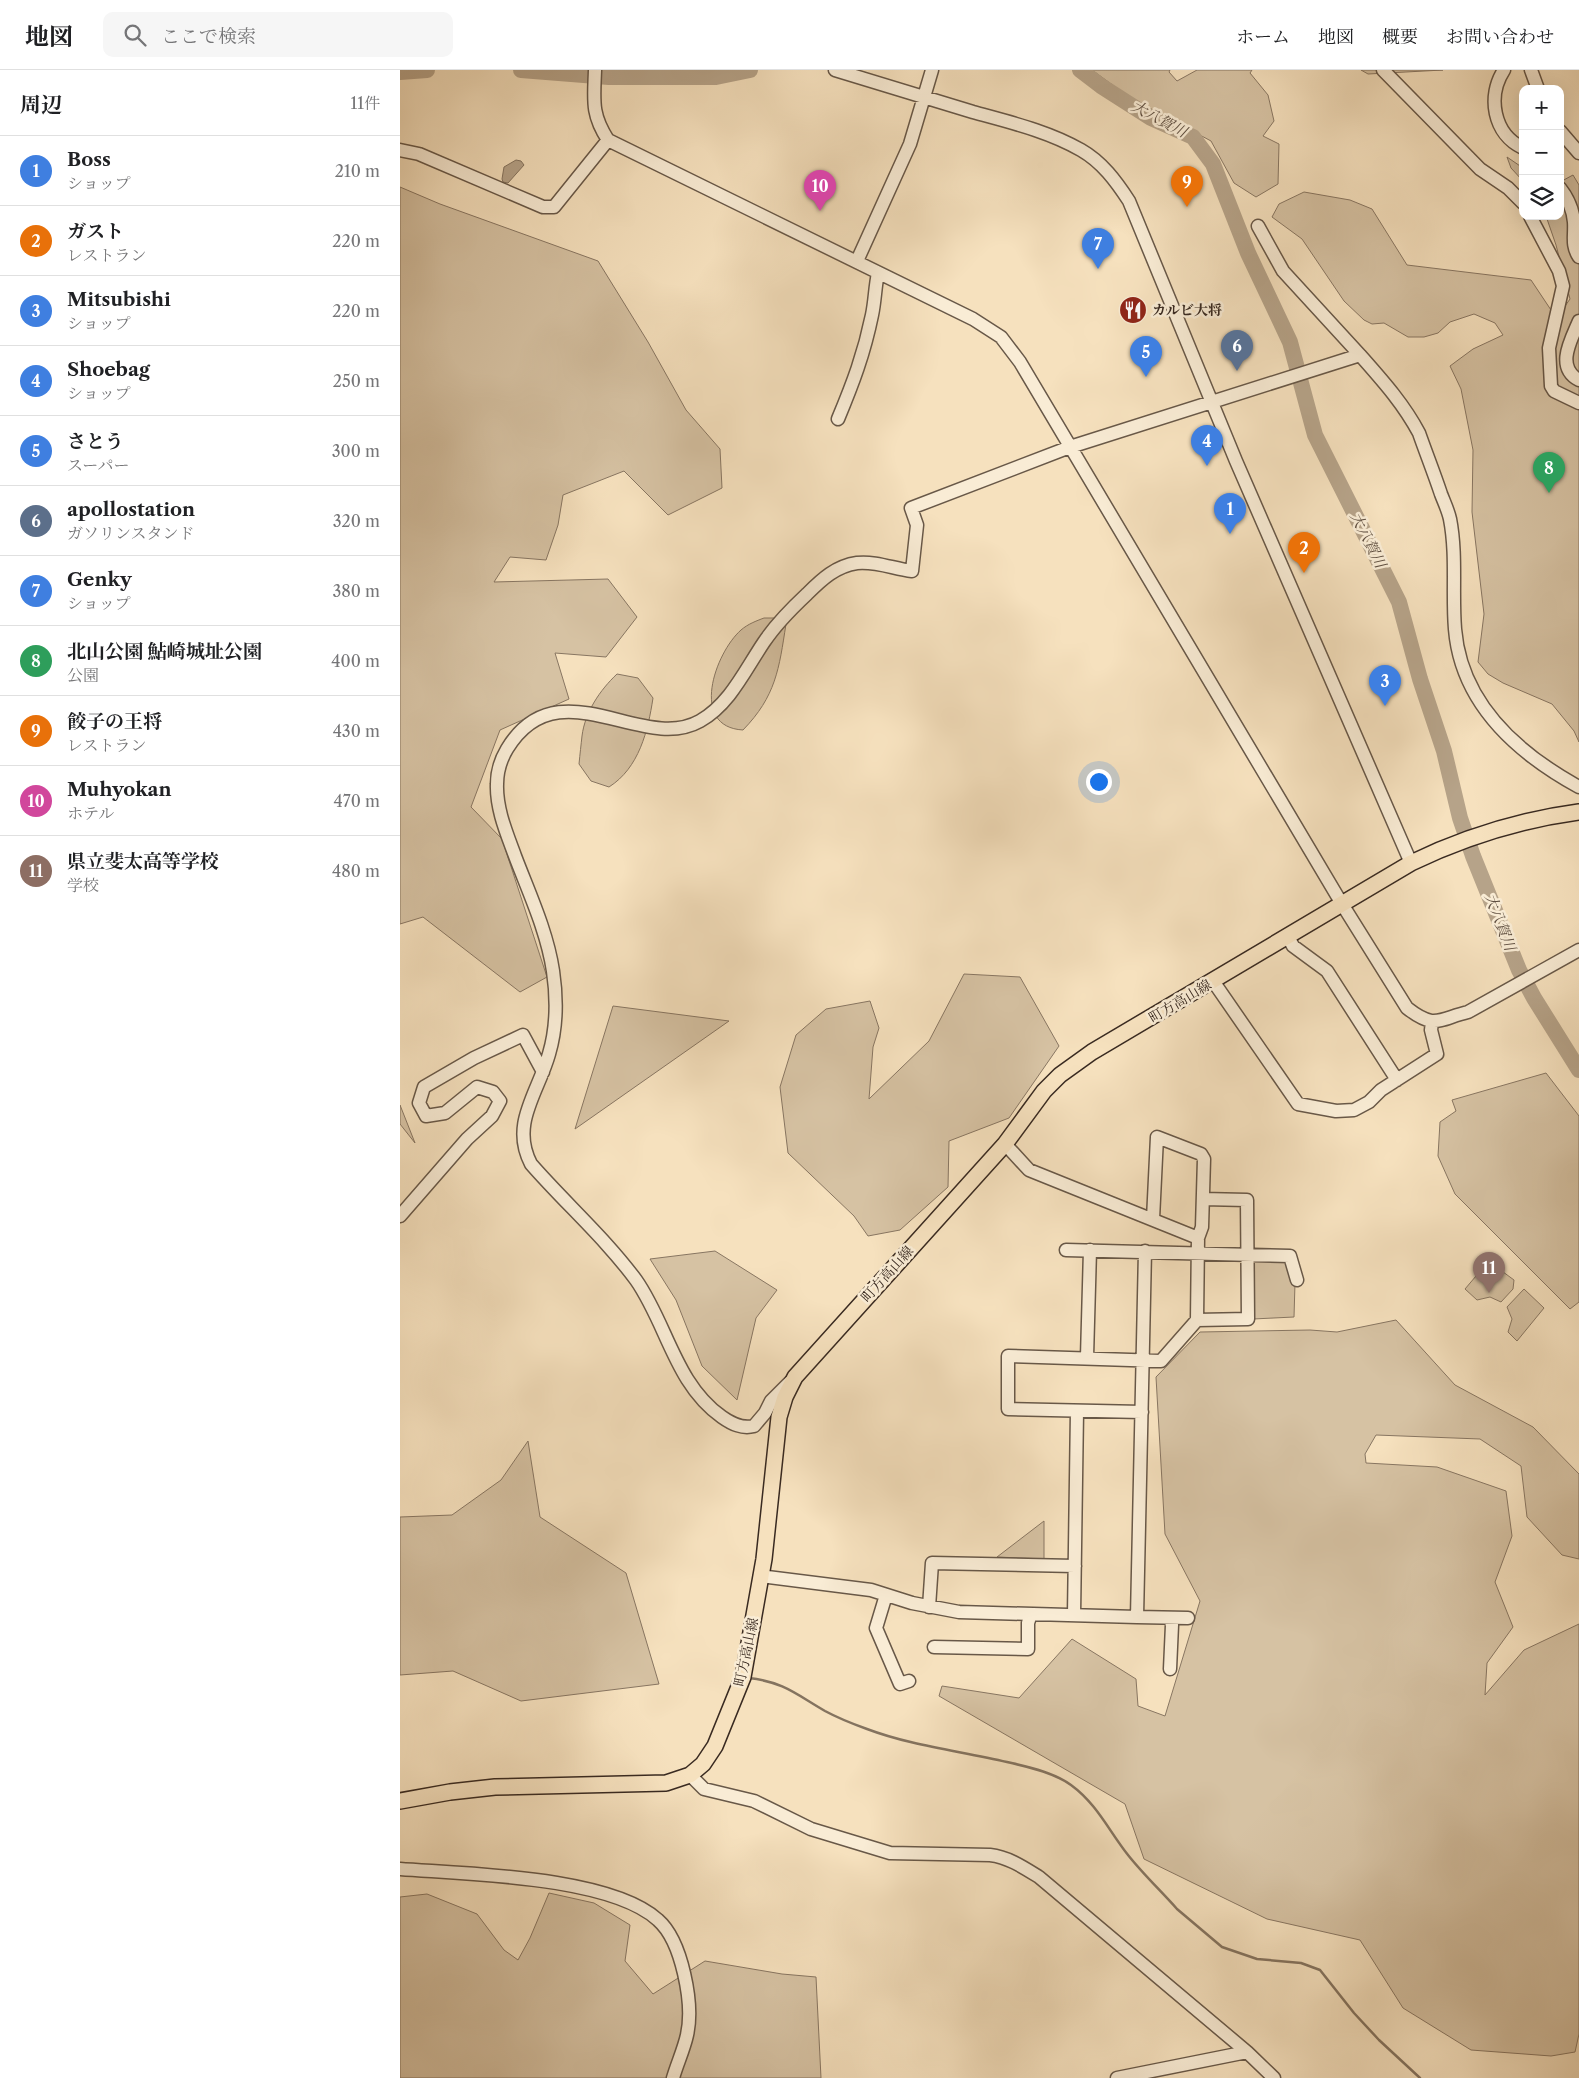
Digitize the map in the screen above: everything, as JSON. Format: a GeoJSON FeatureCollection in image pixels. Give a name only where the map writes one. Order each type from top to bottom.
{"type":"FeatureCollection","features":[{"type":"Feature","properties":{"kind":"main road","name":"町方高山線"},"geometry":{"type":"LineString","coordinates":[[690,1775],[697,1770],[715,1746],[743,1677],[770,1513],[779,1417],[785,1397],[795,1376],[1005,1144],[1044,1091],[1060,1075],[1092,1052],[1411,863],[1444,847],[1492,830],[1518,823],[1579,812]]}},
{"type":"Feature","properties":{"kind":"main road"},"geometry":{"type":"LineString","coordinates":[[400,1801],[495,1786],[666,1782],[690,1775]]}},
{"type":"Feature","properties":{"kind":"street"},"geometry":{"type":"LineString","coordinates":[[595,70],[594,113],[600,129],[608,140],[973,319],[1001,337],[1020,362],[1402,1003],[1414,1013],[1432,1022],[1447,1020],[1468,1012],[1579,950]]}},
{"type":"Feature","properties":{"kind":"street"},"geometry":{"type":"LineString","coordinates":[[835,70],[1014,124],[1060,140],[1081,150],[1100,163],[1115,179],[1129,202],[1214,402],[1236,460],[1411,863]]}},
{"type":"Feature","properties":{"kind":"street"},"geometry":{"type":"LineString","coordinates":[[857,261],[910,144],[932,70]]}},
{"type":"Feature","properties":{"kind":"street"},"geometry":{"type":"LineString","coordinates":[[1383,70],[1480,169],[1508,188],[1519,199]]}},
{"type":"Feature","properties":{"kind":"street"},"geometry":{"type":"LineString","coordinates":[[1504,70],[1495,94],[1494,108],[1499,124],[1508,138],[1519,145]]}},
{"type":"Feature","properties":{"kind":"street"},"geometry":{"type":"LineString","coordinates":[[1532,70],[1537,85]]}},
{"type":"Feature","properties":{"kind":"street"},"geometry":{"type":"LineString","coordinates":[[1564,136],[1579,153]]}},
{"type":"Feature","properties":{"kind":"street"},"geometry":{"type":"LineString","coordinates":[[400,150],[420,154],[543,208],[554,207],[608,140]]}},
{"type":"Feature","properties":{"kind":"street"},"geometry":{"type":"LineString","coordinates":[[1564,194],[1572,212],[1574,223],[1573,245],[1579,258]]}},
{"type":"Feature","properties":{"kind":"street"},"geometry":{"type":"LineString","coordinates":[[1532,220],[1558,271],[1563,286],[1562,298],[1549,348],[1551,386],[1554,391],[1579,403]]}},
{"type":"Feature","properties":{"kind":"street"},"geometry":{"type":"LineString","coordinates":[[1258,226],[1283,271],[1399,399],[1419,433],[1450,518],[1455,629],[1458,653],[1465,676],[1496,724],[1517,744],[1552,771],[1579,786]]}},
{"type":"Feature","properties":{"kind":"street"},"geometry":{"type":"LineString","coordinates":[[838,420],[854,385],[864,350],[872,315],[878,273]]}},
{"type":"Feature","properties":{"kind":"street"},"geometry":{"type":"LineString","coordinates":[[1579,321],[1568,347],[1566,359],[1569,369],[1579,380]]}},
{"type":"Feature","properties":{"kind":"street"},"geometry":{"type":"LineString","coordinates":[[795,1376],[771,1401],[760,1420],[754,1426],[739,1426],[719,1415],[707,1405],[691,1386],[636,1280],[538,1171],[526,1155],[523,1138],[524,1122],[543,1072],[553,1036],[555,985],[550,955],[540,921],[506,831],[499,807],[497,785],[503,757],[511,743],[524,729],[546,716],[581,712],[671,730],[695,724],[710,715],[724,702],[772,630],[794,606],[829,574],[846,566],[867,563],[912,571],[917,525],[911,508],[1070,448],[1360,355]]}},
{"type":"Feature","properties":{"kind":"street"},"geometry":{"type":"LineString","coordinates":[[1288,937],[1293,946],[1327,971],[1397,1080]]}},
{"type":"Feature","properties":{"kind":"street"},"geometry":{"type":"LineString","coordinates":[[1213,981],[1298,1104],[1336,1111],[1354,1110],[1369,1102],[1381,1090],[1437,1054],[1431,1030],[1432,1022]]}},
{"type":"Feature","properties":{"kind":"street"},"geometry":{"type":"LineString","coordinates":[[400,1216],[468,1139],[492,1116],[500,1101],[493,1092],[477,1087],[445,1113],[426,1116],[419,1103],[424,1087],[474,1058],[523,1035],[543,1072]]}},
{"type":"Feature","properties":{"kind":"street"},"geometry":{"type":"LineString","coordinates":[[1142,1412],[1008,1409],[1008,1356],[1142,1358],[1161,1360],[1197,1320],[1198,1238],[1202,1227],[1204,1159],[1201,1154],[1157,1137],[1153,1220]]}},
{"type":"Feature","properties":{"kind":"street"},"geometry":{"type":"LineString","coordinates":[[1005,1144],[1029,1170],[1198,1238]]}},
{"type":"Feature","properties":{"kind":"street"},"geometry":{"type":"LineString","coordinates":[[1197,1320],[1248,1319],[1248,1200],[1203,1199]]}},
{"type":"Feature","properties":{"kind":"street"},"geometry":{"type":"LineString","coordinates":[[1066,1250],[1290,1256],[1297,1280]]}},
{"type":"Feature","properties":{"kind":"street"},"geometry":{"type":"LineString","coordinates":[[1088,1357],[1090,1250]]}},
{"type":"Feature","properties":{"kind":"street"},"geometry":{"type":"LineString","coordinates":[[1137,1617],[1145,1251]]}},
{"type":"Feature","properties":{"kind":"street"},"geometry":{"type":"LineString","coordinates":[[1074,1615],[1077,1411]]}},
{"type":"Feature","properties":{"kind":"street"},"geometry":{"type":"LineString","coordinates":[[929,1607],[932,1563],[1075,1566]]}},
{"type":"Feature","properties":{"kind":"street"},"geometry":{"type":"LineString","coordinates":[[760,1576],[871,1590],[929,1607],[959,1612],[1188,1618]]}},
{"type":"Feature","properties":{"kind":"street"},"geometry":{"type":"LineString","coordinates":[[886,1595],[876,1628],[900,1684],[909,1681]]}},
{"type":"Feature","properties":{"kind":"street"},"geometry":{"type":"LineString","coordinates":[[934,1647],[1028,1649],[1030,1614]]}},
{"type":"Feature","properties":{"kind":"street"},"geometry":{"type":"LineString","coordinates":[[1170,1618],[1172,1625],[1170,1669]]}},
{"type":"Feature","properties":{"kind":"street"},"geometry":{"type":"LineString","coordinates":[[690,1775],[698,1786],[704,1789],[754,1801],[811,1829],[877,1851],[890,1853],[990,1854],[1007,1859],[1039,1877],[1247,2052],[1274,2078]]}},
{"type":"Feature","properties":{"kind":"street"},"geometry":{"type":"LineString","coordinates":[[400,1869],[512,1877],[587,1889],[626,1901],[648,1912],[660,1921],[672,1939],[680,1959],[688,1994],[689,2015],[687,2034],[673,2078]]}},
{"type":"Feature","properties":{"kind":"street"},"geometry":{"type":"LineString","coordinates":[[1117,2078],[1247,2052]]}},
{"type":"Feature","properties":{"kind":"shaded area"},"geometry":{"type":"Polygon","coordinates":[[[1092,70],[1170,70],[1169,72],[1177,81],[1197,70],[1252,70],[1250,73],[1268,95],[1274,121],[1263,136],[1279,144],[1278,184],[1256,197],[1234,183],[1211,141],[1129,97],[1092,70]]]}},
{"type":"Feature","properties":{"kind":"shaded area"},"geometry":{"type":"Polygon","coordinates":[[[1361,70],[1443,70],[1368,74],[1361,70]]]}},
{"type":"Feature","properties":{"kind":"shaded area"},"geometry":{"type":"Polygon","coordinates":[[[1507,157],[1519,165],[1519,177],[1511,168],[1507,157]]]}},
{"type":"Feature","properties":{"kind":"shaded area"},"geometry":{"type":"Polygon","coordinates":[[[516,160],[521,161],[524,165],[508,183],[503,182],[504,167],[516,160]]]}},
{"type":"Feature","properties":{"kind":"shaded area"},"geometry":{"type":"Polygon","coordinates":[[[1573,175],[1579,185],[1579,742],[1574,731],[1552,704],[1503,683],[1488,674],[1478,662],[1484,614],[1472,512],[1473,450],[1461,389],[1450,366],[1473,349],[1503,335],[1495,323],[1474,314],[1450,322],[1438,333],[1424,337],[1408,337],[1384,323],[1372,324],[1364,320],[1344,301],[1302,239],[1272,217],[1279,204],[1304,192],[1350,200],[1372,209],[1407,265],[1531,280],[1551,310],[1563,309],[1570,299],[1547,220],[1564,220],[1564,180],[1573,175]]]}},
{"type":"Feature","properties":{"kind":"shaded area"},"geometry":{"type":"Polygon","coordinates":[[[400,187],[440,204],[598,261],[648,342],[686,410],[720,449],[722,488],[668,515],[624,471],[563,495],[558,525],[546,560],[510,557],[494,582],[608,579],[637,617],[606,657],[555,653],[569,699],[500,730],[471,807],[502,839],[547,977],[520,992],[423,917],[400,924],[400,187]]]}},
{"type":"Feature","properties":{"kind":"shaded area"},"geometry":{"type":"Polygon","coordinates":[[[764,618],[776,618],[786,624],[774,681],[763,705],[743,730],[726,726],[716,716],[712,703],[712,688],[716,671],[731,641],[749,624],[764,618]]]}},
{"type":"Feature","properties":{"kind":"shaded area"},"geometry":{"type":"Polygon","coordinates":[[[617,674],[638,678],[653,698],[645,736],[635,759],[628,770],[609,787],[591,781],[579,764],[586,718],[599,694],[617,674]]]}},
{"type":"Feature","properties":{"kind":"shaded area"},"geometry":{"type":"Polygon","coordinates":[[[964,974],[1020,977],[1059,1046],[1009,1118],[949,1141],[948,1187],[900,1230],[868,1236],[854,1216],[788,1153],[780,1087],[796,1035],[826,1009],[870,1001],[879,1028],[873,1047],[869,1099],[929,1041],[964,974]]]}},
{"type":"Feature","properties":{"kind":"shaded area"},"geometry":{"type":"Polygon","coordinates":[[[613,1006],[729,1021],[575,1129],[613,1006]]]}},
{"type":"Feature","properties":{"kind":"shaded area"},"geometry":{"type":"Polygon","coordinates":[[[1546,1073],[1579,1116],[1579,1302],[1570,1309],[1455,1194],[1438,1156],[1440,1122],[1456,1111],[1452,1100],[1546,1073]]]}},
{"type":"Feature","properties":{"kind":"shaded area"},"geometry":{"type":"Polygon","coordinates":[[[400,1105],[415,1143],[400,1124],[400,1105]]]}},
{"type":"Feature","properties":{"kind":"shaded area"},"geometry":{"type":"Polygon","coordinates":[[[715,1251],[777,1290],[756,1318],[737,1400],[702,1366],[676,1300],[650,1259],[715,1251]]]}},
{"type":"Feature","properties":{"kind":"shaded area"},"geometry":{"type":"Polygon","coordinates":[[[1254,1258],[1288,1260],[1295,1283],[1294,1317],[1253,1319],[1251,1263],[1254,1258]]]}},
{"type":"Feature","properties":{"kind":"shaded area"},"geometry":{"type":"Polygon","coordinates":[[[1495,1266],[1514,1280],[1513,1289],[1501,1302],[1490,1297],[1477,1300],[1465,1289],[1476,1276],[1481,1281],[1495,1266]]]}},
{"type":"Feature","properties":{"kind":"shaded area"},"geometry":{"type":"Polygon","coordinates":[[[1524,1289],[1544,1308],[1517,1341],[1508,1332],[1512,1319],[1507,1307],[1524,1289]]]}},
{"type":"Feature","properties":{"kind":"shaded area"},"geometry":{"type":"Polygon","coordinates":[[[1396,1320],[1455,1385],[1533,1427],[1579,1474],[1579,1559],[1562,1555],[1527,1517],[1521,1466],[1480,1439],[1376,1435],[1365,1454],[1366,1463],[1437,1467],[1506,1491],[1512,1536],[1495,1582],[1513,1627],[1487,1663],[1485,1695],[1524,1650],[1579,1624],[1579,2034],[1575,2052],[1551,2056],[1471,2050],[1403,2008],[1360,1940],[1267,1919],[1144,1859],[1125,1804],[939,1696],[942,1686],[1019,1698],[1072,1639],[1136,1679],[1138,1706],[1165,1716],[1200,1601],[1165,1534],[1156,1377],[1200,1332],[1310,1330],[1337,1332],[1396,1320]]]}},
{"type":"Feature","properties":{"kind":"shaded area"},"geometry":{"type":"Polygon","coordinates":[[[528,1441],[540,1517],[626,1573],[659,1684],[521,1701],[453,1671],[400,1675],[400,1517],[452,1515],[501,1480],[528,1441]]]}},
{"type":"Feature","properties":{"kind":"shaded area"},"geometry":{"type":"Polygon","coordinates":[[[1044,1521],[1044,1559],[997,1557],[1044,1521]]]}},
{"type":"Feature","properties":{"kind":"shaded area"},"geometry":{"type":"Polygon","coordinates":[[[549,1893],[594,1903],[630,1925],[625,1961],[653,1994],[705,1961],[782,1974],[816,1977],[821,2078],[400,2078],[400,1897],[427,1894],[477,1914],[504,1950],[518,1960],[530,1938],[549,1893]]]}},
{"type":"Feature","properties":{"kind":"waterway","name":"大八賀川"},"geometry":{"type":"LineString","coordinates":[[400,72],[427,70]]}},
{"type":"Feature","properties":{"kind":"waterway","name":"大八賀川"},"geometry":{"type":"LineString","coordinates":[[521,70],[609,77],[716,77],[750,70]]}},
{"type":"Feature","properties":{"kind":"waterway","name":"大八賀川"},"geometry":{"type":"LineString","coordinates":[[1080,70],[1151,118],[1193,137],[1213,164],[1248,253],[1290,342],[1315,435],[1399,602],[1420,679],[1444,751],[1460,818],[1473,856],[1519,970],[1534,998],[1579,1070]]}},
{"type":"Feature","properties":{"kind":"waterway"},"geometry":{"type":"LineString","coordinates":[[749,1678],[781,1686],[835,1716],[884,1735],[1023,1766],[1064,1780],[1080,1792],[1088,1801],[1134,1862],[1177,1909],[1222,1947],[1257,1959],[1301,1963],[1320,1970],[1354,2013],[1379,2040],[1420,2078]]}},
{"type":"Feature","properties":{"kind":"place","name":"餃子の王将"},"geometry":{"type":"Point","coordinates":[1187,207]}},
{"type":"Feature","properties":{"kind":"place","name":"Muhyokan"},"geometry":{"type":"Point","coordinates":[820,211]}},
{"type":"Feature","properties":{"kind":"place","name":"Genky"},"geometry":{"type":"Point","coordinates":[1098,269]}},
{"type":"Feature","properties":{"kind":"place","name":"カルビ大将"},"geometry":{"type":"Point","coordinates":[1133,310]}},
{"type":"Feature","properties":{"kind":"place","name":"apollostation"},"geometry":{"type":"Point","coordinates":[1237,371]}},
{"type":"Feature","properties":{"kind":"place","name":"さとう"},"geometry":{"type":"Point","coordinates":[1146,377]}},
{"type":"Feature","properties":{"kind":"place","name":"Shoebag"},"geometry":{"type":"Point","coordinates":[1207,466]}},
{"type":"Feature","properties":{"kind":"place","name":"北山公園 鮎崎城址公園"},"geometry":{"type":"Point","coordinates":[1549,493]}},
{"type":"Feature","properties":{"kind":"place","name":"Boss"},"geometry":{"type":"Point","coordinates":[1230,534]}},
{"type":"Feature","properties":{"kind":"place","name":"ガスト"},"geometry":{"type":"Point","coordinates":[1304,573]}},
{"type":"Feature","properties":{"kind":"place","name":"Mitsubishi"},"geometry":{"type":"Point","coordinates":[1385,706]}},
{"type":"Feature","properties":{"kind":"place","name":"県立斐太高等学校"},"geometry":{"type":"Point","coordinates":[1489,1293]}}]}
